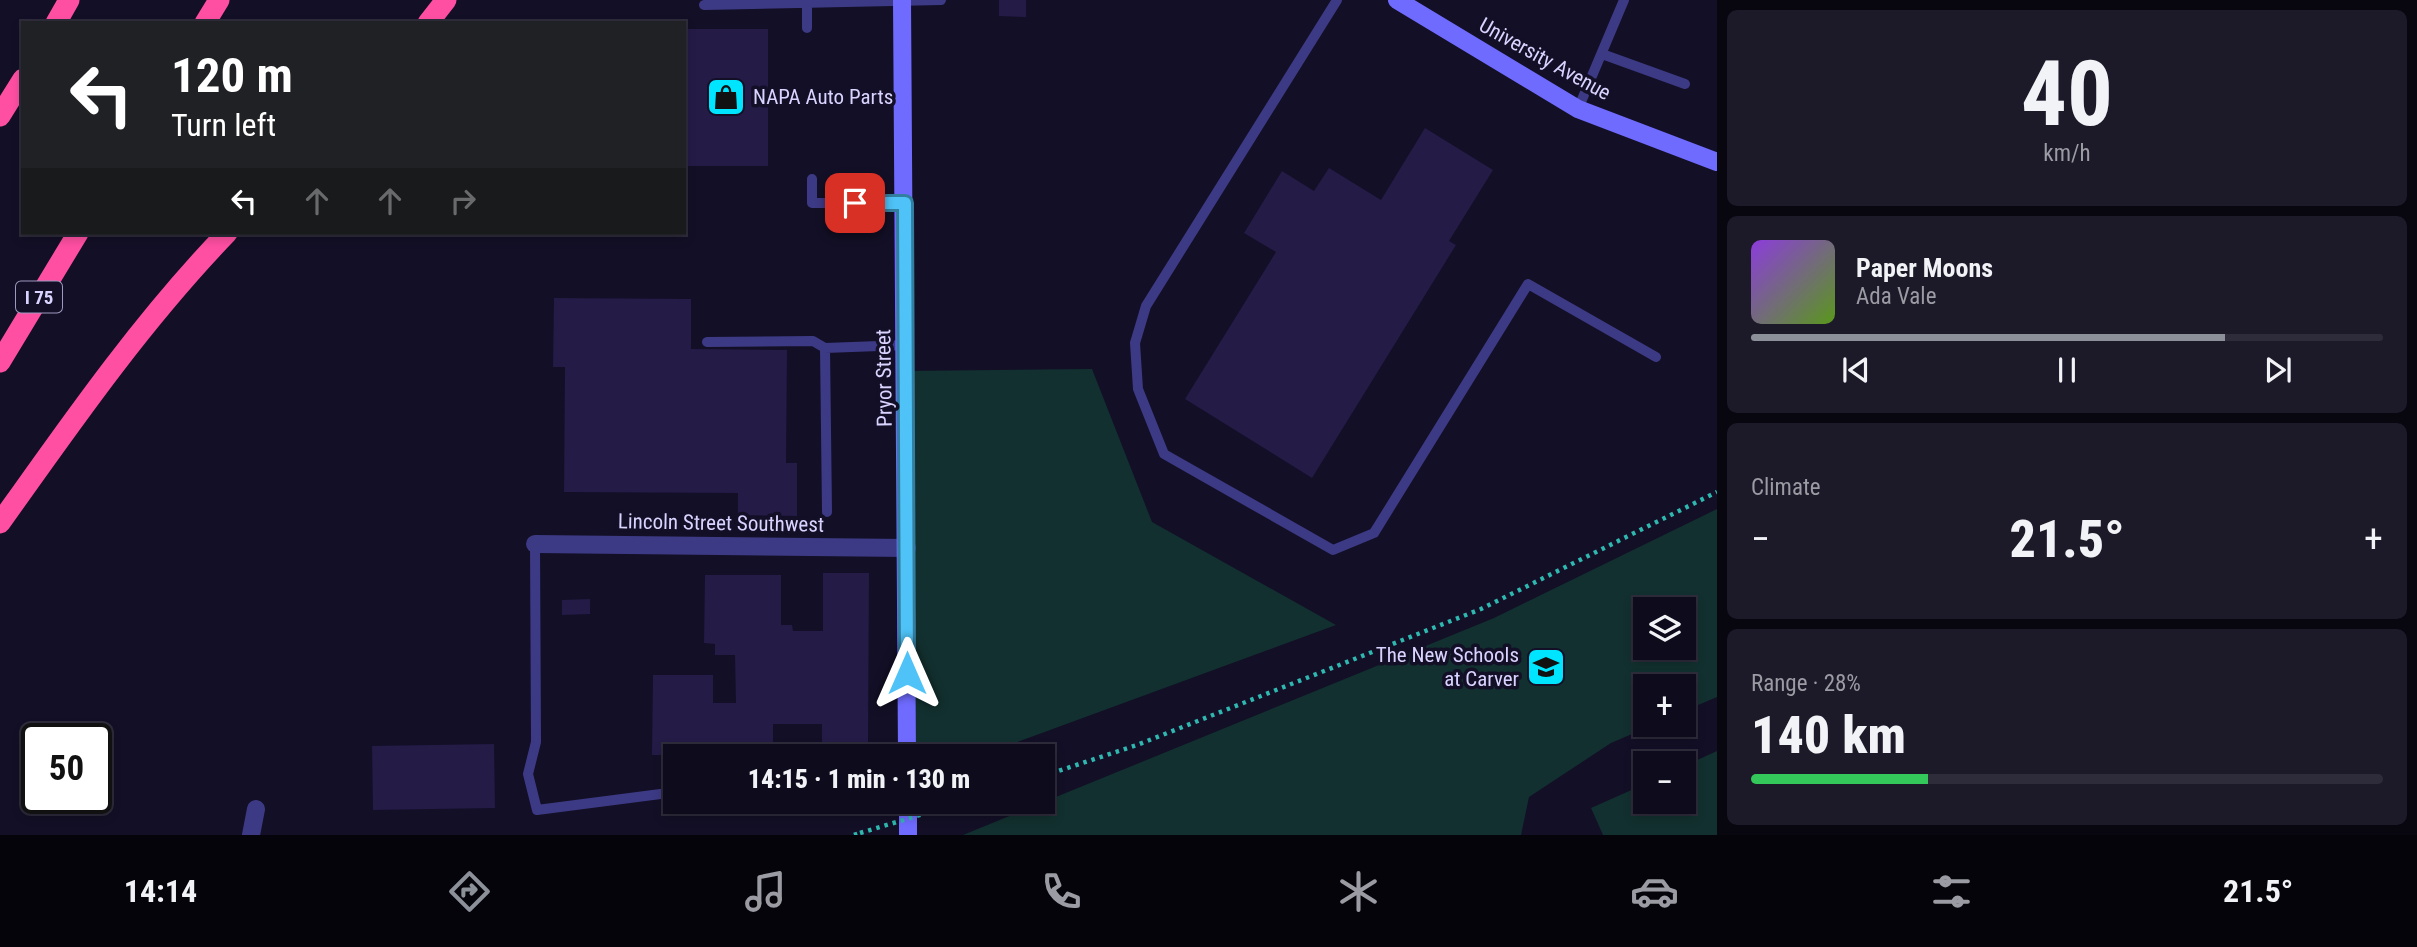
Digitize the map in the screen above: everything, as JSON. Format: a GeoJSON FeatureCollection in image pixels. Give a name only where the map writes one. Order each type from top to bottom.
{"type":"FeatureCollection","features":[{"type":"Feature","properties":{"kind":"highway"},"geometry":{"type":"LineString","coordinates":[[57,21],[69,0]]}},
{"type":"Feature","properties":{"kind":"highway"},"geometry":{"type":"LineString","coordinates":[[206,21],[219,0]]}},
{"type":"Feature","properties":{"kind":"highway"},"geometry":{"type":"LineString","coordinates":[[430,21],[446,0]]}},
{"type":"Feature","properties":{"kind":"highway"},"geometry":{"type":"LineString","coordinates":[[0,116],[21,82]]}},
{"type":"Feature","properties":{"kind":"highway","name":"I 75"},"geometry":{"type":"LineString","coordinates":[[0,362],[77,235]]}},
{"type":"Feature","properties":{"kind":"highway"},"geometry":{"type":"LineString","coordinates":[[0,523],[192,268],[225,235]]}},
{"type":"Feature","properties":{"kind":"main road","name":"Pryor Street"},"geometry":{"type":"LineString","coordinates":[[902,0],[907,744]]}},
{"type":"Feature","properties":{"kind":"main road","name":"University Avenue"},"geometry":{"type":"LineString","coordinates":[[1397,0],[1578,109],[1717,162]]}},
{"type":"Feature","properties":{"kind":"main road"},"geometry":{"type":"LineString","coordinates":[[908,814],[908,835]]}},
{"type":"Feature","properties":{"kind":"street","name":"Lincoln Street Southwest"},"geometry":{"type":"LineString","coordinates":[[535,544],[907,548]]}},
{"type":"Feature","properties":{"kind":"street"},"geometry":{"type":"LineString","coordinates":[[251,835],[256,809]]}},
{"type":"Feature","properties":{"kind":"lane"},"geometry":{"type":"LineString","coordinates":[[704,5],[941,0]]}},
{"type":"Feature","properties":{"kind":"lane"},"geometry":{"type":"LineString","coordinates":[[1337,0],[1146,306],[1135,342],[1138,389],[1164,454],[1333,550],[1374,533],[1528,284],[1656,357]]}},
{"type":"Feature","properties":{"kind":"lane"},"geometry":{"type":"LineString","coordinates":[[1578,109],[1624,0]]}},
{"type":"Feature","properties":{"kind":"lane"},"geometry":{"type":"LineString","coordinates":[[807,2],[807,28]]}},
{"type":"Feature","properties":{"kind":"lane"},"geometry":{"type":"LineString","coordinates":[[1602,54],[1685,84]]}},
{"type":"Feature","properties":{"kind":"lane"},"geometry":{"type":"LineString","coordinates":[[811,179],[812,203],[905,203]]}},
{"type":"Feature","properties":{"kind":"lane"},"geometry":{"type":"LineString","coordinates":[[707,342],[813,341],[825,348],[906,345]]}},
{"type":"Feature","properties":{"kind":"lane"},"geometry":{"type":"LineString","coordinates":[[825,348],[827,512]]}},
{"type":"Feature","properties":{"kind":"lane"},"geometry":{"type":"LineString","coordinates":[[535,544],[536,742],[528,774],[537,810],[663,794]]}},
{"type":"Feature","properties":{"kind":"path"},"geometry":{"type":"LineString","coordinates":[[1055,772],[1137,745],[1481,609],[1717,492]]}},
{"type":"Feature","properties":{"kind":"path"},"geometry":{"type":"LineString","coordinates":[[858,834],[923,814]]}},
{"type":"Feature","properties":{"kind":"green space"},"geometry":{"type":"Polygon","coordinates":[[[1092,369],[1152,522],[1336,625],[1012,744],[907,744],[906,371],[1092,369]]]}},
{"type":"Feature","properties":{"kind":"green space","name":"The New Schools at Carver"},"geometry":{"type":"Polygon","coordinates":[[[1717,509],[1717,697],[1696,706],[1696,674],[1633,674],[1633,734],[1611,743],[1529,797],[1521,835],[963,835],[1014,814],[1055,814],[1055,797],[1494,618],[1717,509]]]}},
{"type":"Feature","properties":{"kind":"green space"},"geometry":{"type":"Polygon","coordinates":[[[1717,751],[1717,835],[1603,835],[1591,808],[1633,789],[1633,814],[1696,814],[1696,761],[1717,751]]]}},
{"type":"Feature","properties":{"kind":"building"},"geometry":{"type":"Polygon","coordinates":[[[999,0],[1026,0],[1026,17],[999,16],[999,0]]]}},
{"type":"Feature","properties":{"kind":"building","name":"NAPA Auto Parts"},"geometry":{"type":"Polygon","coordinates":[[[686,29],[768,29],[768,166],[686,166],[686,29]]]}},
{"type":"Feature","properties":{"kind":"building"},"geometry":{"type":"Polygon","coordinates":[[[1425,128],[1493,170],[1449,241],[1456,245],[1312,478],[1185,399],[1276,252],[1244,233],[1282,171],[1314,191],[1329,168],[1381,200],[1425,128]]]}},
{"type":"Feature","properties":{"kind":"building"},"geometry":{"type":"Polygon","coordinates":[[[554,298],[691,299],[691,349],[787,350],[786,463],[797,463],[797,516],[738,515],[738,493],[564,492],[565,367],[553,367],[554,298]]]}},
{"type":"Feature","properties":{"kind":"building"},"geometry":{"type":"Polygon","coordinates":[[[823,573],[869,573],[868,742],[822,742],[822,724],[773,724],[773,744],[663,744],[663,755],[652,755],[653,675],[713,675],[713,703],[736,703],[735,655],[715,655],[715,644],[704,643],[705,575],[781,575],[781,625],[792,625],[793,631],[823,631],[823,573]]]}},
{"type":"Feature","properties":{"kind":"building"},"geometry":{"type":"Polygon","coordinates":[[[590,599],[590,614],[562,615],[562,600],[590,599]]]}},
{"type":"Feature","properties":{"kind":"building"},"geometry":{"type":"Polygon","coordinates":[[[494,744],[495,808],[373,810],[372,746],[494,744]]]}},
{"type":"Feature","properties":{"kind":"place","name":"NAPA Auto Parts"},"geometry":{"type":"Point","coordinates":[726,97]}},
{"type":"Feature","properties":{"kind":"place","name":"The New Schools at Carver"},"geometry":{"type":"Point","coordinates":[1546,667]}},
{"type":"Feature","properties":{"kind":"route"},"geometry":{"type":"LineString","coordinates":[[855,203],[905,203],[907,673]]}}]}
